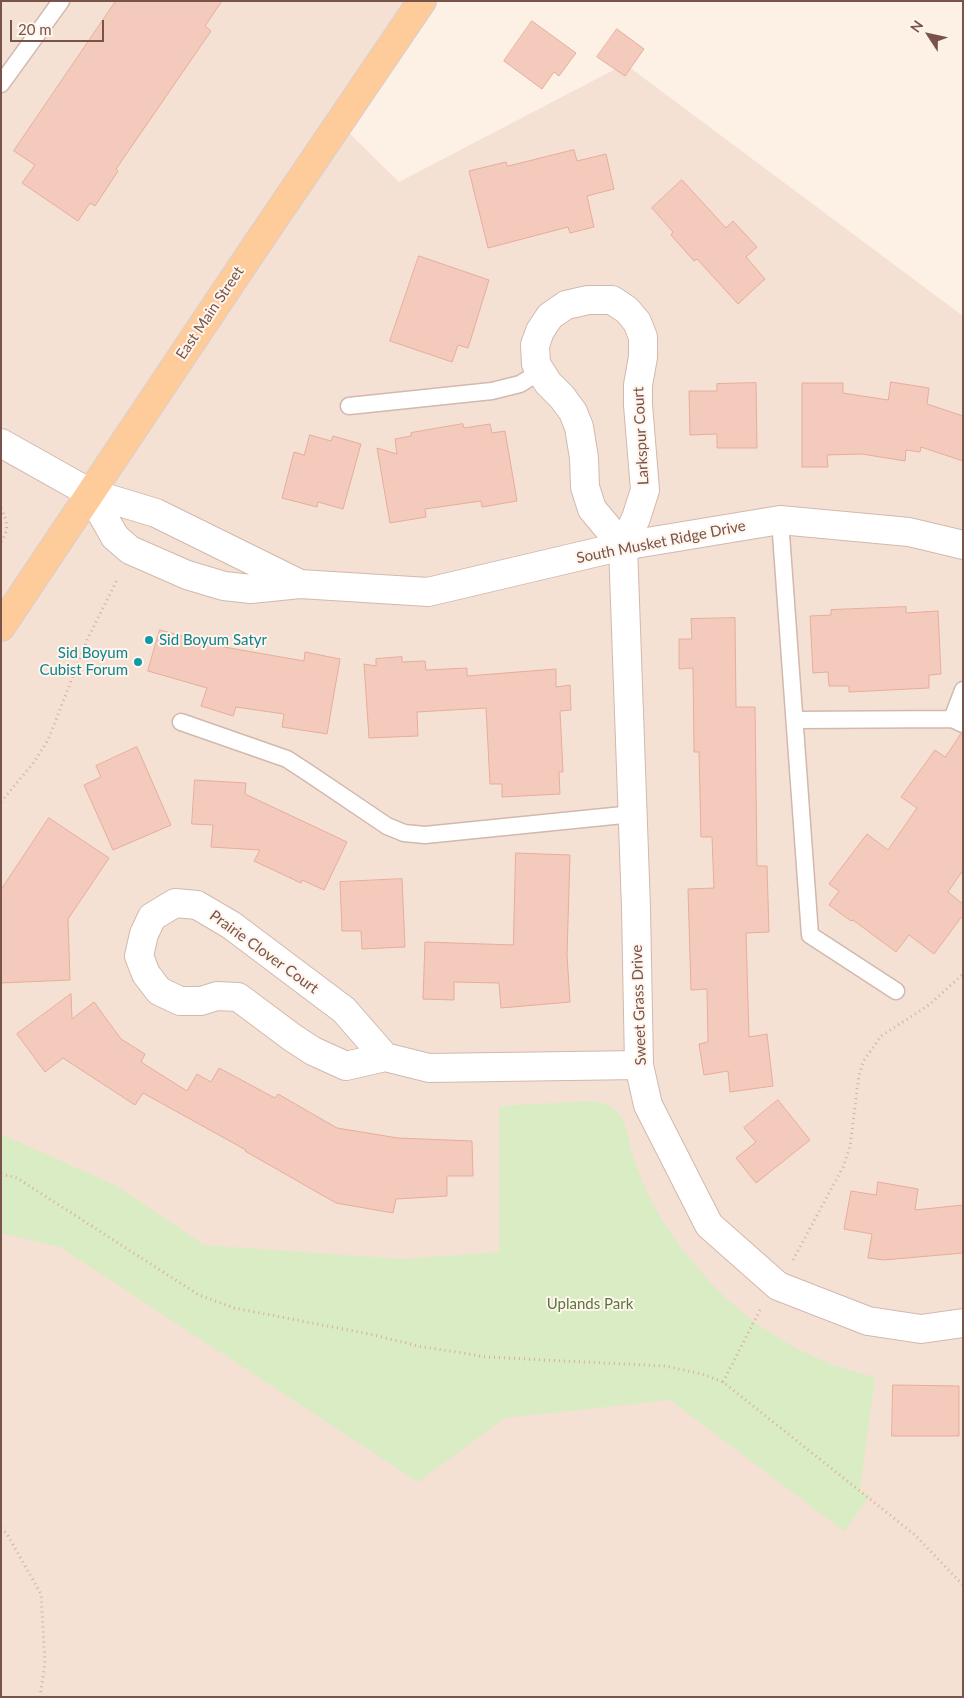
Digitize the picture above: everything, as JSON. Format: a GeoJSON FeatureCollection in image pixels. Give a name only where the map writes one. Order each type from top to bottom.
{"type":"FeatureCollection","features":[{"type":"Feature","properties":{"kind":"main road","name":"East Main Street"},"geometry":{"type":"LineString","coordinates":[[1,627],[422,1]]}},
{"type":"Feature","properties":{"kind":"street","name":"Larkspur Court"},"geometry":{"type":"LineString","coordinates":[[588,300],[612,300],[627,310],[637,322],[642,337],[638,405],[645,490],[636,518],[623,546],[592,509],[586,487],[579,427],[573,412],[548,383],[536,364],[535,345],[540,330],[550,316],[566,305],[588,300]]}},
{"type":"Feature","properties":{"kind":"street"},"geometry":{"type":"LineString","coordinates":[[1,443],[90,493]]}},
{"type":"Feature","properties":{"kind":"street","name":"South Musket Ridge Drive"},"geometry":{"type":"LineString","coordinates":[[90,493],[115,538],[130,550],[187,575],[224,586],[251,590],[300,584],[428,592],[623,546],[780,520],[909,532],[963,546]]}},
{"type":"Feature","properties":{"kind":"street","name":"South Musket Ridge Drive"},"geometry":{"type":"LineString","coordinates":[[90,493],[156,513],[300,584]]}},
{"type":"Feature","properties":{"kind":"street","name":"Sweet Grass Drive"},"geometry":{"type":"LineString","coordinates":[[623,546],[633,814],[639,1065],[648,1105],[709,1225],[778,1286],[868,1321],[921,1329],[963,1323]]}},
{"type":"Feature","properties":{"kind":"street","name":"Prairie Clover Court"},"geometry":{"type":"LineString","coordinates":[[384,1057],[344,1010],[231,925],[197,905],[175,903],[152,918],[144,934],[139,956],[146,974],[159,991],[180,1001],[201,1000],[217,996],[238,997],[313,1051],[346,1066],[384,1057],[429,1068],[639,1065]]}},
{"type":"Feature","properties":{"kind":"lane"},"geometry":{"type":"LineString","coordinates":[[1,84],[61,1]]}},
{"type":"Feature","properties":{"kind":"lane"},"geometry":{"type":"LineString","coordinates":[[349,406],[492,391],[520,384],[541,371]]}},
{"type":"Feature","properties":{"kind":"lane"},"geometry":{"type":"LineString","coordinates":[[780,520],[810,935],[896,991]]}},
{"type":"Feature","properties":{"kind":"lane"},"geometry":{"type":"LineString","coordinates":[[795,720],[958,722],[963,690]]}},
{"type":"Feature","properties":{"kind":"lane"},"geometry":{"type":"LineString","coordinates":[[181,722],[287,759],[387,826],[404,833],[425,835],[633,814]]}},
{"type":"Feature","properties":{"kind":"path"},"geometry":{"type":"LineString","coordinates":[[1,508],[7,522],[6,533],[1,542]]}},
{"type":"Feature","properties":{"kind":"path"},"geometry":{"type":"LineString","coordinates":[[1,802],[34,762],[48,740],[88,638],[116,583]]}},
{"type":"Feature","properties":{"kind":"path"},"geometry":{"type":"LineString","coordinates":[[723,1382],[757,1313],[778,1286],[804,1242],[843,1167],[850,1146],[857,1083],[863,1062],[882,1036],[928,1005],[963,974]]}},
{"type":"Feature","properties":{"kind":"path"},"geometry":{"type":"LineString","coordinates":[[1,1174],[17,1178],[199,1295],[234,1308],[374,1335],[418,1346],[487,1357],[664,1366],[702,1374],[723,1382],[915,1535],[963,1585]]}},
{"type":"Feature","properties":{"kind":"path"},"geometry":{"type":"LineString","coordinates":[[1,1528],[7,1534],[41,1594],[45,1663],[40,1697]]}},
{"type":"Feature","properties":{"kind":"shaded area"},"geometry":{"type":"Polygon","coordinates":[[[1,1],[411,1],[1,612],[1,1]]]}},
{"type":"Feature","properties":{"kind":"shaded area"},"geometry":{"type":"Polygon","coordinates":[[[625,64],[963,316],[963,1697],[1,1697],[1,627],[339,123],[399,182],[625,64]]]}},
{"type":"Feature","properties":{"kind":"green space","name":"Uplands Park"},"geometry":{"type":"Polygon","coordinates":[[[589,1101],[606,1104],[613,1108],[622,1118],[639,1173],[652,1202],[676,1240],[697,1268],[722,1294],[748,1317],[776,1337],[840,1367],[875,1377],[860,1490],[869,1497],[844,1531],[670,1400],[505,1418],[418,1482],[60,1247],[1,1233],[1,1134],[117,1186],[204,1245],[402,1259],[499,1252],[499,1106],[589,1101]]]}},
{"type":"Feature","properties":{"kind":"building"},"geometry":{"type":"Polygon","coordinates":[[[116,1],[222,1],[205,26],[211,31],[116,169],[118,171],[95,206],[90,203],[78,221],[22,183],[35,165],[14,151],[116,1]]]}},
{"type":"Feature","properties":{"kind":"building"},"geometry":{"type":"Polygon","coordinates":[[[532,21],[576,53],[559,76],[554,72],[542,89],[504,61],[532,21]]]}},
{"type":"Feature","properties":{"kind":"building"},"geometry":{"type":"Polygon","coordinates":[[[617,29],[644,49],[625,76],[597,57],[617,29]]]}},
{"type":"Feature","properties":{"kind":"building"},"geometry":{"type":"Polygon","coordinates":[[[574,150],[577,161],[606,154],[614,189],[587,196],[594,227],[570,233],[568,227],[488,248],[469,171],[506,162],[507,166],[574,150]]]}},
{"type":"Feature","properties":{"kind":"building"},"geometry":{"type":"Polygon","coordinates":[[[682,180],[726,228],[733,221],[757,247],[746,257],[765,279],[738,304],[697,259],[694,261],[671,235],[673,232],[652,208],[682,180]]]}},
{"type":"Feature","properties":{"kind":"building"},"geometry":{"type":"Polygon","coordinates":[[[419,256],[489,280],[468,348],[458,345],[452,362],[390,341],[419,256]]]}},
{"type":"Feature","properties":{"kind":"building"},"geometry":{"type":"Polygon","coordinates":[[[891,382],[929,388],[927,404],[963,416],[963,461],[921,447],[920,452],[906,450],[905,461],[862,454],[827,455],[828,467],[802,467],[802,383],[843,383],[843,393],[888,400],[891,382]]]}},
{"type":"Feature","properties":{"kind":"building"},"geometry":{"type":"Polygon","coordinates":[[[756,383],[757,448],[717,448],[717,434],[690,435],[689,391],[717,391],[717,384],[756,383]]]}},
{"type":"Feature","properties":{"kind":"building"},"geometry":{"type":"Polygon","coordinates":[[[463,424],[464,428],[490,424],[492,433],[505,431],[517,501],[482,507],[481,501],[425,509],[426,517],[390,523],[377,448],[397,454],[395,439],[411,436],[411,433],[463,424]]]}},
{"type":"Feature","properties":{"kind":"building"},"geometry":{"type":"Polygon","coordinates":[[[310,435],[331,441],[333,436],[361,444],[343,509],[318,502],[317,507],[282,498],[294,452],[304,455],[310,435]]]}},
{"type":"Feature","properties":{"kind":"building"},"geometry":{"type":"Polygon","coordinates":[[[906,607],[906,613],[938,611],[941,674],[929,675],[929,688],[849,692],[849,686],[829,686],[828,672],[813,673],[810,616],[831,615],[831,610],[906,607]]]}},
{"type":"Feature","properties":{"kind":"building"},"geometry":{"type":"Polygon","coordinates":[[[735,618],[736,707],[755,707],[757,866],[767,866],[769,932],[746,933],[749,1037],[767,1034],[773,1086],[730,1092],[728,1071],[704,1075],[699,1044],[708,1042],[707,989],[691,990],[688,889],[714,888],[712,837],[701,837],[699,752],[694,752],[693,668],[679,669],[679,639],[692,639],[691,619],[735,618]]]}},
{"type":"Feature","properties":{"kind":"building"},"geometry":{"type":"Polygon","coordinates":[[[160,630],[224,647],[304,661],[305,652],[340,659],[327,734],[282,727],[284,714],[236,707],[233,716],[201,706],[207,688],[148,671],[160,630]]]}},
{"type":"Feature","properties":{"kind":"building"},"geometry":{"type":"Polygon","coordinates":[[[402,657],[402,662],[425,661],[426,670],[467,668],[467,676],[556,669],[556,687],[570,685],[571,710],[560,711],[563,772],[559,772],[560,794],[502,797],[502,784],[490,784],[486,708],[417,712],[418,736],[369,738],[364,664],[376,666],[376,659],[402,657]]]}},
{"type":"Feature","properties":{"kind":"building"},"geometry":{"type":"Polygon","coordinates":[[[961,734],[963,734],[963,870],[948,892],[963,904],[963,915],[934,954],[909,935],[896,952],[853,920],[851,921],[829,905],[839,891],[829,884],[867,834],[888,850],[917,808],[901,797],[935,750],[945,757],[961,734]]]}},
{"type":"Feature","properties":{"kind":"building"},"geometry":{"type":"Polygon","coordinates":[[[137,747],[171,825],[113,850],[84,785],[101,777],[96,766],[137,747]]]}},
{"type":"Feature","properties":{"kind":"building"},"geometry":{"type":"Polygon","coordinates":[[[195,780],[246,783],[245,794],[347,842],[324,890],[302,880],[301,883],[254,861],[260,850],[211,847],[213,825],[192,824],[195,780]]]}},
{"type":"Feature","properties":{"kind":"building"},"geometry":{"type":"Polygon","coordinates":[[[49,818],[109,858],[68,919],[70,980],[1,983],[1,890],[49,818]]]}},
{"type":"Feature","properties":{"kind":"building"},"geometry":{"type":"Polygon","coordinates":[[[516,853],[570,855],[567,955],[570,1002],[501,1008],[499,983],[454,982],[454,1000],[423,999],[425,942],[513,945],[516,853]]]}},
{"type":"Feature","properties":{"kind":"building"},"geometry":{"type":"Polygon","coordinates":[[[402,879],[405,947],[362,949],[361,931],[342,931],[340,882],[402,879]]]}},
{"type":"Feature","properties":{"kind":"building"},"geometry":{"type":"Polygon","coordinates":[[[71,994],[72,1019],[94,1002],[121,1039],[145,1054],[141,1062],[187,1091],[197,1074],[211,1082],[219,1068],[275,1098],[278,1094],[337,1128],[398,1138],[472,1141],[473,1176],[447,1176],[447,1196],[396,1199],[393,1213],[336,1203],[143,1093],[135,1105],[63,1058],[45,1072],[17,1034],[71,994]]]}},
{"type":"Feature","properties":{"kind":"building"},"geometry":{"type":"Polygon","coordinates":[[[778,1100],[810,1140],[756,1183],[736,1158],[756,1142],[744,1128],[778,1100]]]}},
{"type":"Feature","properties":{"kind":"building"},"geometry":{"type":"Polygon","coordinates":[[[878,1182],[918,1189],[915,1210],[963,1205],[963,1253],[884,1260],[868,1258],[872,1234],[844,1229],[851,1191],[876,1195],[878,1182]]]}},
{"type":"Feature","properties":{"kind":"building"},"geometry":{"type":"Polygon","coordinates":[[[893,1385],[959,1386],[959,1436],[892,1436],[893,1385]]]}},
{"type":"Feature","properties":{"kind":"place","name":"Sid Boyum Satyr"},"geometry":{"type":"Point","coordinates":[149,640]}},
{"type":"Feature","properties":{"kind":"place","name":"Sid Boyum Cubist Forum"},"geometry":{"type":"Point","coordinates":[138,662]}}]}
